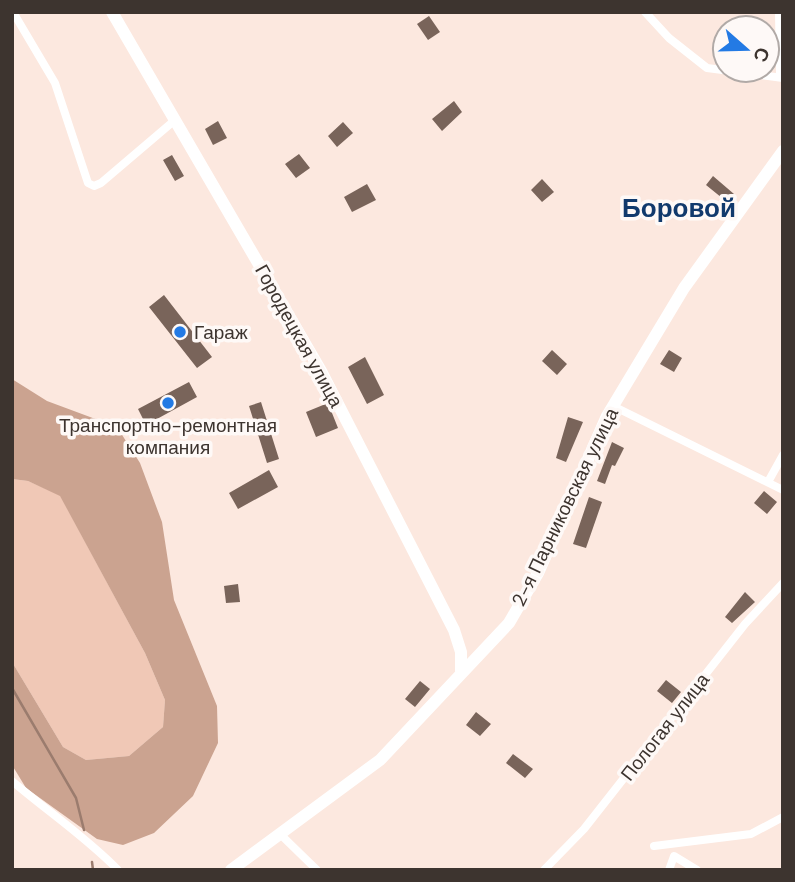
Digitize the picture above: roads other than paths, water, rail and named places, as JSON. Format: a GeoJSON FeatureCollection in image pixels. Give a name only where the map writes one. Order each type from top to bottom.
{"type":"FeatureCollection","features":[{"type":"Feature","properties":{"kind":"street"},"geometry":{"type":"LineString","coordinates":[[13,12],[55,83],[88,183],[94,186],[101,183],[175,120]]}},
{"type":"Feature","properties":{"kind":"street","name":"Городецкая улица"},"geometry":{"type":"LineString","coordinates":[[112,12],[321,371],[454,630],[461,652],[461,671]]}},
{"type":"Feature","properties":{"kind":"street"},"geometry":{"type":"LineString","coordinates":[[645,12],[669,38],[711,69]]}},
{"type":"Feature","properties":{"kind":"street","name":"2-я Парниковская улица"},"geometry":{"type":"LineString","coordinates":[[231,870],[380,760],[449,690],[461,671],[509,623],[538,573],[613,406],[684,288],[783,151]]}},
{"type":"Feature","properties":{"kind":"street"},"geometry":{"type":"LineString","coordinates":[[613,406],[783,490]]}},
{"type":"Feature","properties":{"kind":"street"},"geometry":{"type":"LineString","coordinates":[[768,482],[783,455]]}},
{"type":"Feature","properties":{"kind":"street","name":"Пологая улица"},"geometry":{"type":"LineString","coordinates":[[544,870],[584,830],[745,624],[783,583]]}},
{"type":"Feature","properties":{"kind":"street"},"geometry":{"type":"LineString","coordinates":[[12,781],[97,848],[118,870]]}},
{"type":"Feature","properties":{"kind":"street"},"geometry":{"type":"LineString","coordinates":[[654,846],[751,834],[783,817]]}},
{"type":"Feature","properties":{"kind":"street"},"geometry":{"type":"LineString","coordinates":[[281,834],[317,870]]}},
{"type":"Feature","properties":{"kind":"street"},"geometry":{"type":"LineString","coordinates":[[669,870],[674,856],[697,870]]}},
{"type":"Feature","properties":{"kind":"waterway"},"geometry":{"type":"LineString","coordinates":[[12,688],[76,798],[84,830]]}},
{"type":"Feature","properties":{"kind":"waterway"},"geometry":{"type":"LineString","coordinates":[[92,862],[93,870]]}},
{"type":"Feature","properties":{"kind":"place","name":"Гараж"},"geometry":{"type":"Point","coordinates":[180,332]}},
{"type":"Feature","properties":{"kind":"place","name":"Транспортно-ремонтная компания"},"geometry":{"type":"Point","coordinates":[168,403]}},
{"type":"Feature","properties":{"kind":"district","name":"Боровой"},"geometry":{"type":"Point","coordinates":[679,208]}}]}
